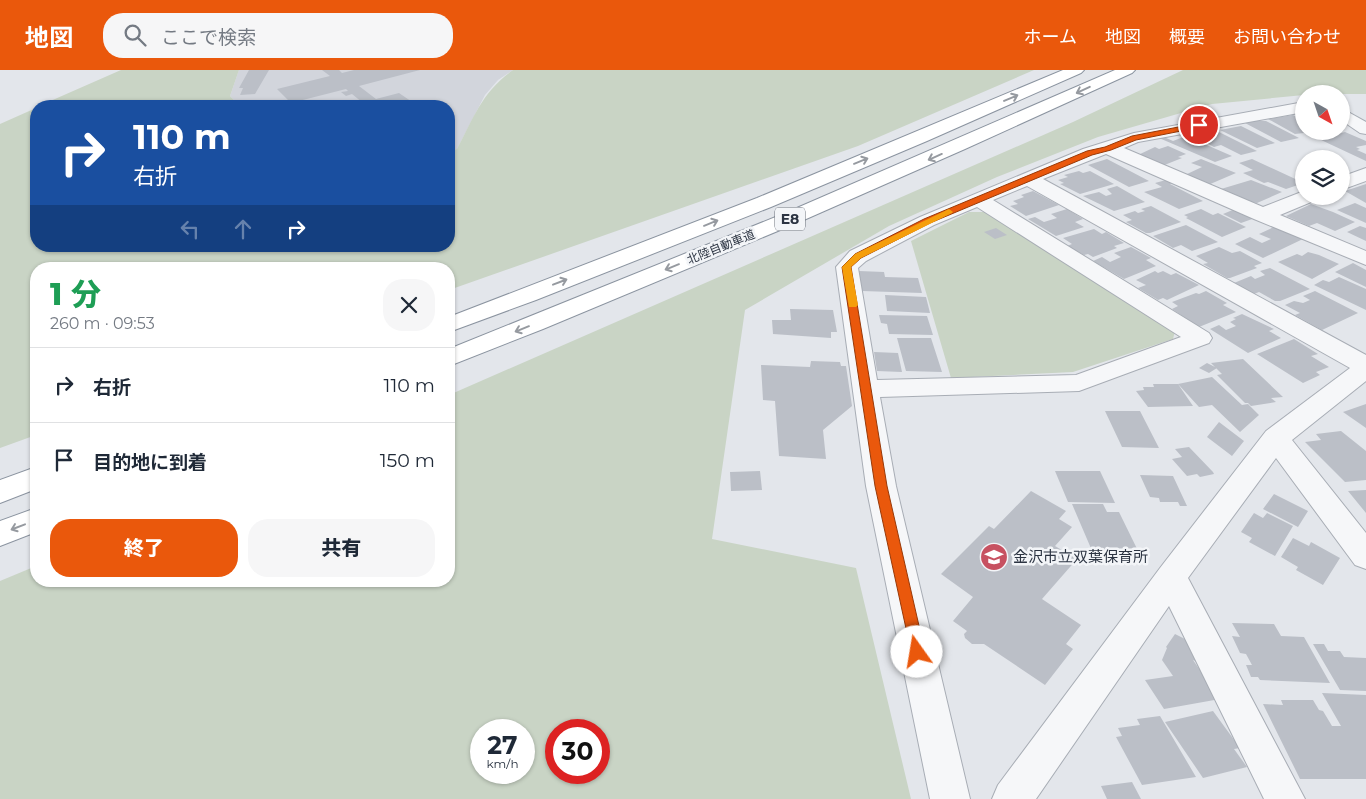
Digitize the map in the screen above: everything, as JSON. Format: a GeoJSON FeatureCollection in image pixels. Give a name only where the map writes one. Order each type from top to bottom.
{"type":"FeatureCollection","features":[{"type":"Feature","properties":{"kind":"highway","name":"北陸自動車道"},"geometry":{"type":"LineString","coordinates":[[455,323],[895,148],[1076,70]]}},
{"type":"Feature","properties":{"kind":"highway","name":"北陸自動車道"},"geometry":{"type":"LineString","coordinates":[[455,356],[913,167],[1127,70]]}},
{"type":"Feature","properties":{"kind":"highway"},"geometry":{"type":"LineString","coordinates":[[0,492],[30,480]]}},
{"type":"Feature","properties":{"kind":"highway"},"geometry":{"type":"LineString","coordinates":[[0,534],[30,522]]}},
{"type":"Feature","properties":{"kind":"street"},"geometry":{"type":"LineString","coordinates":[[950,799],[881,486],[847,267],[858,256],[927,221],[1089,153],[1134,138],[1295,109]]}},
{"type":"Feature","properties":{"kind":"street"},"geometry":{"type":"LineString","coordinates":[[1350,119],[1366,129]]}},
{"type":"Feature","properties":{"kind":"street"},"geometry":{"type":"LineString","coordinates":[[1108,148],[1366,259]]}},
{"type":"Feature","properties":{"kind":"street"},"geometry":{"type":"LineString","coordinates":[[1350,180],[1366,174]]}},
{"type":"Feature","properties":{"kind":"street"},"geometry":{"type":"LineString","coordinates":[[1012,799],[1171,577],[1276,438],[1366,367],[1029,179]]}},
{"type":"Feature","properties":{"kind":"street"},"geometry":{"type":"LineString","coordinates":[[866,390],[1079,384],[1200,338],[977,199]]}},
{"type":"Feature","properties":{"kind":"street"},"geometry":{"type":"LineString","coordinates":[[1261,215],[1295,202]]}},
{"type":"Feature","properties":{"kind":"street"},"geometry":{"type":"LineString","coordinates":[[1276,438],[1366,556]]}},
{"type":"Feature","properties":{"kind":"street"},"geometry":{"type":"LineString","coordinates":[[1171,577],[1286,799]]}},
{"type":"Feature","properties":{"kind":"shaded area"},"geometry":{"type":"Polygon","coordinates":[[[239,70],[513,70],[498,80],[485,95],[457,149],[455,150],[455,100],[234,100],[230,96],[239,70]]]}},
{"type":"Feature","properties":{"kind":"green space"},"geometry":{"type":"Polygon","coordinates":[[[121,70],[239,70],[230,96],[234,100],[53,100],[121,70]]]}},
{"type":"Feature","properties":{"kind":"green space"},"geometry":{"type":"Polygon","coordinates":[[[513,70],[1034,70],[858,146],[455,288],[455,262],[30,262],[30,437],[0,448],[0,124],[30,111],[30,252],[455,252],[455,150],[486,96],[502,78],[513,70]]]}},
{"type":"Feature","properties":{"kind":"green space"},"geometry":{"type":"Polygon","coordinates":[[[1183,70],[1366,70],[1366,94],[1350,94],[1350,85],[1295,85],[1295,96],[1212,104],[1098,137],[997,177],[889,226],[745,310],[712,539],[856,568],[911,799],[0,799],[0,581],[30,568],[30,587],[455,587],[455,392],[1073,122],[1183,70]]]}},
{"type":"Feature","properties":{"kind":"green space"},"geometry":{"type":"Polygon","coordinates":[[[969,212],[992,212],[1175,331],[1173,339],[1073,372],[951,378],[911,241],[969,212]]]}},
{"type":"Feature","properties":{"kind":"building"},"geometry":{"type":"Polygon","coordinates":[[[249,70],[269,70],[255,94],[240,95],[243,88],[239,88],[249,70]]]}},
{"type":"Feature","properties":{"kind":"building"},"geometry":{"type":"Polygon","coordinates":[[[322,70],[339,70],[342,73],[354,70],[420,70],[359,86],[376,99],[399,93],[409,100],[359,100],[352,94],[346,96],[341,92],[348,91],[346,89],[303,100],[288,100],[277,89],[330,76],[322,70]]]}},
{"type":"Feature","properties":{"kind":"building"},"geometry":{"type":"Polygon","coordinates":[[[1295,116],[1295,134],[1268,119],[1295,116]]]}},
{"type":"Feature","properties":{"kind":"building"},"geometry":{"type":"Polygon","coordinates":[[[1266,121],[1295,136],[1295,139],[1281,142],[1245,123],[1266,121]]]}},
{"type":"Feature","properties":{"kind":"building"},"geometry":{"type":"Polygon","coordinates":[[[1241,126],[1275,143],[1257,148],[1220,130],[1241,126]]]}},
{"type":"Feature","properties":{"kind":"building"},"geometry":{"type":"Polygon","coordinates":[[[1198,130],[1206,134],[1217,131],[1257,151],[1241,155],[1221,145],[1214,147],[1186,132],[1198,130]]]}},
{"type":"Feature","properties":{"kind":"building"},"geometry":{"type":"Polygon","coordinates":[[[1350,134],[1366,141],[1366,145],[1356,147],[1360,149],[1357,150],[1366,154],[1366,161],[1350,154],[1350,150],[1342,150],[1321,140],[1350,140],[1350,134]]]}},
{"type":"Feature","properties":{"kind":"building"},"geometry":{"type":"Polygon","coordinates":[[[1186,136],[1232,156],[1215,162],[1159,138],[1164,137],[1173,141],[1186,136]]]}},
{"type":"Feature","properties":{"kind":"building"},"geometry":{"type":"Polygon","coordinates":[[[1168,146],[1186,154],[1178,157],[1182,158],[1162,166],[1138,155],[1155,147],[1159,149],[1168,146]]]}},
{"type":"Feature","properties":{"kind":"building"},"geometry":{"type":"Polygon","coordinates":[[[1107,159],[1149,181],[1129,187],[1088,165],[1107,159]]]}},
{"type":"Feature","properties":{"kind":"building"},"geometry":{"type":"Polygon","coordinates":[[[1201,159],[1236,173],[1208,185],[1185,175],[1202,167],[1191,163],[1201,159]]]}},
{"type":"Feature","properties":{"kind":"building"},"geometry":{"type":"Polygon","coordinates":[[[1252,159],[1295,179],[1295,186],[1286,189],[1268,182],[1264,183],[1243,173],[1253,170],[1239,163],[1252,159]]]}},
{"type":"Feature","properties":{"kind":"building"},"geometry":{"type":"Polygon","coordinates":[[[1079,171],[1083,173],[1090,171],[1114,184],[1080,194],[1060,184],[1064,183],[1058,180],[1068,177],[1064,175],[1079,171]]]}},
{"type":"Feature","properties":{"kind":"building"},"geometry":{"type":"Polygon","coordinates":[[[1166,180],[1172,183],[1170,184],[1203,201],[1179,209],[1144,192],[1162,187],[1155,183],[1166,180]]]}},
{"type":"Feature","properties":{"kind":"building"},"geometry":{"type":"Polygon","coordinates":[[[1251,180],[1282,192],[1257,203],[1250,202],[1221,189],[1251,180]]]}},
{"type":"Feature","properties":{"kind":"building"},"geometry":{"type":"Polygon","coordinates":[[[1366,184],[1366,203],[1350,194],[1350,189],[1366,184]]]}},
{"type":"Feature","properties":{"kind":"building"},"geometry":{"type":"Polygon","coordinates":[[[1117,186],[1145,202],[1114,211],[1083,196],[1099,192],[1106,196],[1112,194],[1107,189],[1117,186]]]}},
{"type":"Feature","properties":{"kind":"building"},"geometry":{"type":"Polygon","coordinates":[[[1033,191],[1059,205],[1026,216],[1010,206],[1018,204],[1013,201],[1024,197],[1021,195],[1033,191]]]}},
{"type":"Feature","properties":{"kind":"building"},"geometry":{"type":"Polygon","coordinates":[[[1355,203],[1366,208],[1366,223],[1337,210],[1355,203]]]}},
{"type":"Feature","properties":{"kind":"building"},"geometry":{"type":"Polygon","coordinates":[[[1309,205],[1314,205],[1355,222],[1335,231],[1317,223],[1309,226],[1286,216],[1309,205]]]}},
{"type":"Feature","properties":{"kind":"building"},"geometry":{"type":"Polygon","coordinates":[[[1151,206],[1181,222],[1146,233],[1126,222],[1132,220],[1123,215],[1135,211],[1138,213],[1145,211],[1141,209],[1151,206]]]}},
{"type":"Feature","properties":{"kind":"building"},"geometry":{"type":"Polygon","coordinates":[[[1067,209],[1083,219],[1075,222],[1084,227],[1056,236],[1028,219],[1035,217],[1044,222],[1057,218],[1051,214],[1067,209]]]}},
{"type":"Feature","properties":{"kind":"building"},"geometry":{"type":"Polygon","coordinates":[[[1201,209],[1213,215],[1218,213],[1246,227],[1222,237],[1186,218],[1188,217],[1184,215],[1201,209]]]}},
{"type":"Feature","properties":{"kind":"building"},"geometry":{"type":"Polygon","coordinates":[[[1235,209],[1255,218],[1241,223],[1223,214],[1235,209]]]}},
{"type":"Feature","properties":{"kind":"building"},"geometry":{"type":"Polygon","coordinates":[[[1186,225],[1218,242],[1192,251],[1181,245],[1173,248],[1153,236],[1186,225]]]}},
{"type":"Feature","properties":{"kind":"building"},"geometry":{"type":"Polygon","coordinates":[[[1360,226],[1366,228],[1366,241],[1347,232],[1360,226]]]}},
{"type":"Feature","properties":{"kind":"building"},"geometry":{"type":"Polygon","coordinates":[[[1274,227],[1303,239],[1263,258],[1235,244],[1250,237],[1262,243],[1271,239],[1259,234],[1274,227]]]}},
{"type":"Feature","properties":{"kind":"building"},"geometry":{"type":"Polygon","coordinates":[[[996,228],[1007,235],[995,239],[984,232],[996,228]]]}},
{"type":"Feature","properties":{"kind":"building"},"geometry":{"type":"Polygon","coordinates":[[[1094,229],[1102,234],[1106,232],[1124,243],[1114,246],[1117,248],[1093,257],[1088,254],[1084,255],[1067,246],[1072,244],[1063,238],[1094,229]]]}},
{"type":"Feature","properties":{"kind":"building"},"geometry":{"type":"Polygon","coordinates":[[[1131,247],[1151,258],[1146,260],[1156,266],[1124,279],[1093,261],[1102,257],[1110,262],[1121,257],[1114,253],[1131,247]]]}},
{"type":"Feature","properties":{"kind":"building"},"geometry":{"type":"Polygon","coordinates":[[[1219,247],[1232,253],[1240,251],[1262,263],[1254,266],[1257,268],[1227,278],[1203,264],[1208,263],[1196,256],[1219,247]]]}},
{"type":"Feature","properties":{"kind":"building"},"geometry":{"type":"Polygon","coordinates":[[[1308,252],[1339,264],[1312,279],[1278,262],[1297,254],[1302,256],[1308,252]]]}},
{"type":"Feature","properties":{"kind":"building"},"geometry":{"type":"Polygon","coordinates":[[[1353,263],[1366,270],[1366,287],[1335,272],[1353,263]]]}},
{"type":"Feature","properties":{"kind":"building"},"geometry":{"type":"Polygon","coordinates":[[[1270,268],[1310,289],[1280,301],[1275,301],[1259,292],[1254,294],[1234,283],[1251,276],[1255,279],[1265,275],[1260,271],[1270,268]]]}},
{"type":"Feature","properties":{"kind":"building"},"geometry":{"type":"Polygon","coordinates":[[[859,271],[884,272],[885,277],[918,278],[922,293],[862,291],[859,271]]]}},
{"type":"Feature","properties":{"kind":"building"},"geometry":{"type":"Polygon","coordinates":[[[1155,271],[1158,273],[1163,271],[1171,275],[1176,273],[1199,285],[1167,300],[1163,298],[1158,300],[1138,288],[1146,285],[1136,280],[1155,271]]]}},
{"type":"Feature","properties":{"kind":"building"},"geometry":{"type":"Polygon","coordinates":[[[1339,277],[1366,289],[1366,310],[1314,285],[1323,280],[1329,282],[1339,277]]]}},
{"type":"Feature","properties":{"kind":"building"},"geometry":{"type":"Polygon","coordinates":[[[1206,291],[1227,303],[1223,305],[1236,312],[1199,327],[1172,309],[1178,306],[1172,302],[1206,291]]]}},
{"type":"Feature","properties":{"kind":"building"},"geometry":{"type":"Polygon","coordinates":[[[1315,291],[1358,313],[1322,330],[1295,315],[1300,313],[1285,305],[1294,301],[1303,303],[1310,300],[1303,296],[1315,291]]]}},
{"type":"Feature","properties":{"kind":"building"},"geometry":{"type":"Polygon","coordinates":[[[885,295],[926,297],[930,313],[887,311],[885,295]]]}},
{"type":"Feature","properties":{"kind":"building"},"geometry":{"type":"Polygon","coordinates":[[[790,309],[833,310],[837,332],[831,332],[831,338],[773,334],[772,320],[791,320],[790,309]]]}},
{"type":"Feature","properties":{"kind":"building"},"geometry":{"type":"Polygon","coordinates":[[[1242,314],[1274,329],[1269,331],[1281,338],[1248,353],[1210,329],[1219,325],[1226,330],[1236,326],[1230,322],[1236,319],[1233,318],[1242,314]]]}},
{"type":"Feature","properties":{"kind":"building"},"geometry":{"type":"Polygon","coordinates":[[[879,315],[927,316],[933,335],[889,334],[887,324],[881,323],[879,315]]]}},
{"type":"Feature","properties":{"kind":"building"},"geometry":{"type":"Polygon","coordinates":[[[897,338],[931,338],[942,372],[906,371],[897,338]]]}},
{"type":"Feature","properties":{"kind":"building"},"geometry":{"type":"Polygon","coordinates":[[[1294,339],[1318,354],[1311,356],[1329,367],[1316,372],[1320,375],[1303,383],[1257,354],[1294,339]]]}},
{"type":"Feature","properties":{"kind":"building"},"geometry":{"type":"Polygon","coordinates":[[[874,352],[898,353],[902,372],[877,371],[874,352]]]}},
{"type":"Feature","properties":{"kind":"building"},"geometry":{"type":"Polygon","coordinates":[[[1243,359],[1283,397],[1271,398],[1276,402],[1251,406],[1245,403],[1217,375],[1222,374],[1211,363],[1243,359]]]}},
{"type":"Feature","properties":{"kind":"building"},"geometry":{"type":"Polygon","coordinates":[[[811,361],[840,362],[841,366],[846,366],[852,406],[823,430],[826,459],[779,456],[775,401],[763,400],[761,365],[810,367],[811,361]]]}},
{"type":"Feature","properties":{"kind":"building"},"geometry":{"type":"Polygon","coordinates":[[[1207,363],[1217,368],[1209,373],[1199,368],[1207,363]]]}},
{"type":"Feature","properties":{"kind":"building"},"geometry":{"type":"Polygon","coordinates":[[[1212,377],[1242,405],[1248,404],[1259,415],[1240,432],[1212,405],[1199,407],[1178,384],[1212,377]]]}},
{"type":"Feature","properties":{"kind":"building"},"geometry":{"type":"Polygon","coordinates":[[[1153,384],[1178,384],[1193,406],[1148,407],[1136,391],[1144,390],[1143,387],[1154,387],[1153,384]]]}},
{"type":"Feature","properties":{"kind":"building"},"geometry":{"type":"Polygon","coordinates":[[[1366,404],[1366,428],[1343,412],[1366,404]]]}},
{"type":"Feature","properties":{"kind":"building"},"geometry":{"type":"Polygon","coordinates":[[[1105,411],[1140,411],[1159,448],[1122,447],[1105,411]]]}},
{"type":"Feature","properties":{"kind":"building"},"geometry":{"type":"Polygon","coordinates":[[[1219,422],[1244,441],[1232,456],[1207,437],[1219,422]]]}},
{"type":"Feature","properties":{"kind":"building"},"geometry":{"type":"Polygon","coordinates":[[[1341,431],[1366,451],[1366,480],[1345,482],[1305,442],[1321,440],[1316,434],[1341,431]]]}},
{"type":"Feature","properties":{"kind":"building"},"geometry":{"type":"Polygon","coordinates":[[[1189,447],[1214,474],[1200,477],[1197,474],[1187,476],[1172,459],[1182,457],[1175,449],[1189,447]]]}},
{"type":"Feature","properties":{"kind":"building"},"geometry":{"type":"Polygon","coordinates":[[[760,471],[762,490],[731,491],[730,472],[760,471]]]}},
{"type":"Feature","properties":{"kind":"building"},"geometry":{"type":"Polygon","coordinates":[[[1055,471],[1100,471],[1115,503],[1068,502],[1055,471]]]}},
{"type":"Feature","properties":{"kind":"building"},"geometry":{"type":"Polygon","coordinates":[[[1140,475],[1173,476],[1187,506],[1180,506],[1178,502],[1160,502],[1159,498],[1150,497],[1140,475]]]}},
{"type":"Feature","properties":{"kind":"building"},"geometry":{"type":"Polygon","coordinates":[[[1366,490],[1366,513],[1348,491],[1366,490]]]}},
{"type":"Feature","properties":{"kind":"building"},"geometry":{"type":"Polygon","coordinates":[[[1031,491],[1066,511],[1059,519],[1072,527],[1055,546],[1077,559],[1042,599],[1081,625],[1066,644],[1073,649],[1045,685],[984,644],[972,644],[965,638],[964,634],[967,631],[953,621],[973,597],[941,574],[989,526],[994,529],[1031,491]]]}},
{"type":"Feature","properties":{"kind":"building"},"geometry":{"type":"Polygon","coordinates":[[[1274,494],[1308,511],[1298,527],[1263,509],[1274,494]]]}},
{"type":"Feature","properties":{"kind":"building"},"geometry":{"type":"Polygon","coordinates":[[[1072,504],[1103,504],[1107,512],[1119,512],[1143,561],[1096,560],[1072,504]]]}},
{"type":"Feature","properties":{"kind":"building"},"geometry":{"type":"Polygon","coordinates":[[[1254,513],[1263,518],[1267,513],[1293,526],[1275,556],[1249,542],[1252,538],[1241,532],[1254,513]]]}},
{"type":"Feature","properties":{"kind":"building"},"geometry":{"type":"Polygon","coordinates":[[[1293,538],[1309,546],[1311,542],[1340,558],[1323,585],[1296,570],[1298,567],[1281,557],[1293,538]]]}},
{"type":"Feature","properties":{"kind":"building"},"geometry":{"type":"Polygon","coordinates":[[[1232,623],[1274,624],[1281,636],[1304,637],[1330,683],[1260,680],[1258,677],[1251,677],[1246,665],[1252,665],[1246,654],[1240,653],[1232,636],[1240,637],[1232,623]]]}},
{"type":"Feature","properties":{"kind":"building"},"geometry":{"type":"Polygon","coordinates":[[[1175,634],[1199,646],[1209,667],[1193,660],[1220,699],[1164,709],[1145,680],[1173,676],[1162,660],[1166,647],[1175,634]]]}},
{"type":"Feature","properties":{"kind":"building"},"geometry":{"type":"Polygon","coordinates":[[[1313,644],[1324,644],[1328,651],[1340,651],[1344,657],[1366,658],[1366,691],[1340,690],[1313,644]]]}},
{"type":"Feature","properties":{"kind":"building"},"geometry":{"type":"Polygon","coordinates":[[[1322,693],[1366,695],[1366,779],[1300,779],[1263,704],[1283,705],[1281,700],[1313,700],[1319,710],[1323,711],[1332,726],[1341,726],[1322,693]]]}},
{"type":"Feature","properties":{"kind":"building"},"geometry":{"type":"Polygon","coordinates":[[[1213,711],[1240,748],[1234,749],[1247,767],[1203,778],[1165,722],[1213,711]]]}},
{"type":"Feature","properties":{"kind":"building"},"geometry":{"type":"Polygon","coordinates":[[[1160,716],[1196,777],[1142,785],[1116,737],[1122,736],[1118,728],[1140,725],[1137,719],[1160,716]]]}},
{"type":"Feature","properties":{"kind":"building"},"geometry":{"type":"Polygon","coordinates":[[[1132,782],[1141,799],[1107,799],[1101,786],[1132,782]]]}},
{"type":"Feature","properties":{"kind":"slow traffic"},"geometry":{"type":"LineString","coordinates":[[853,305],[847,267],[858,256],[949,212]]}},
{"type":"Feature","properties":{"kind":"place","name":"金沢市立双葉保育所"},"geometry":{"type":"Point","coordinates":[994,557]}},
{"type":"Feature","properties":{"kind":"route"},"geometry":{"type":"LineString","coordinates":[[917,652],[881,486],[847,267],[858,256],[927,221],[1089,153],[1134,138],[1199,125]]}}]}
